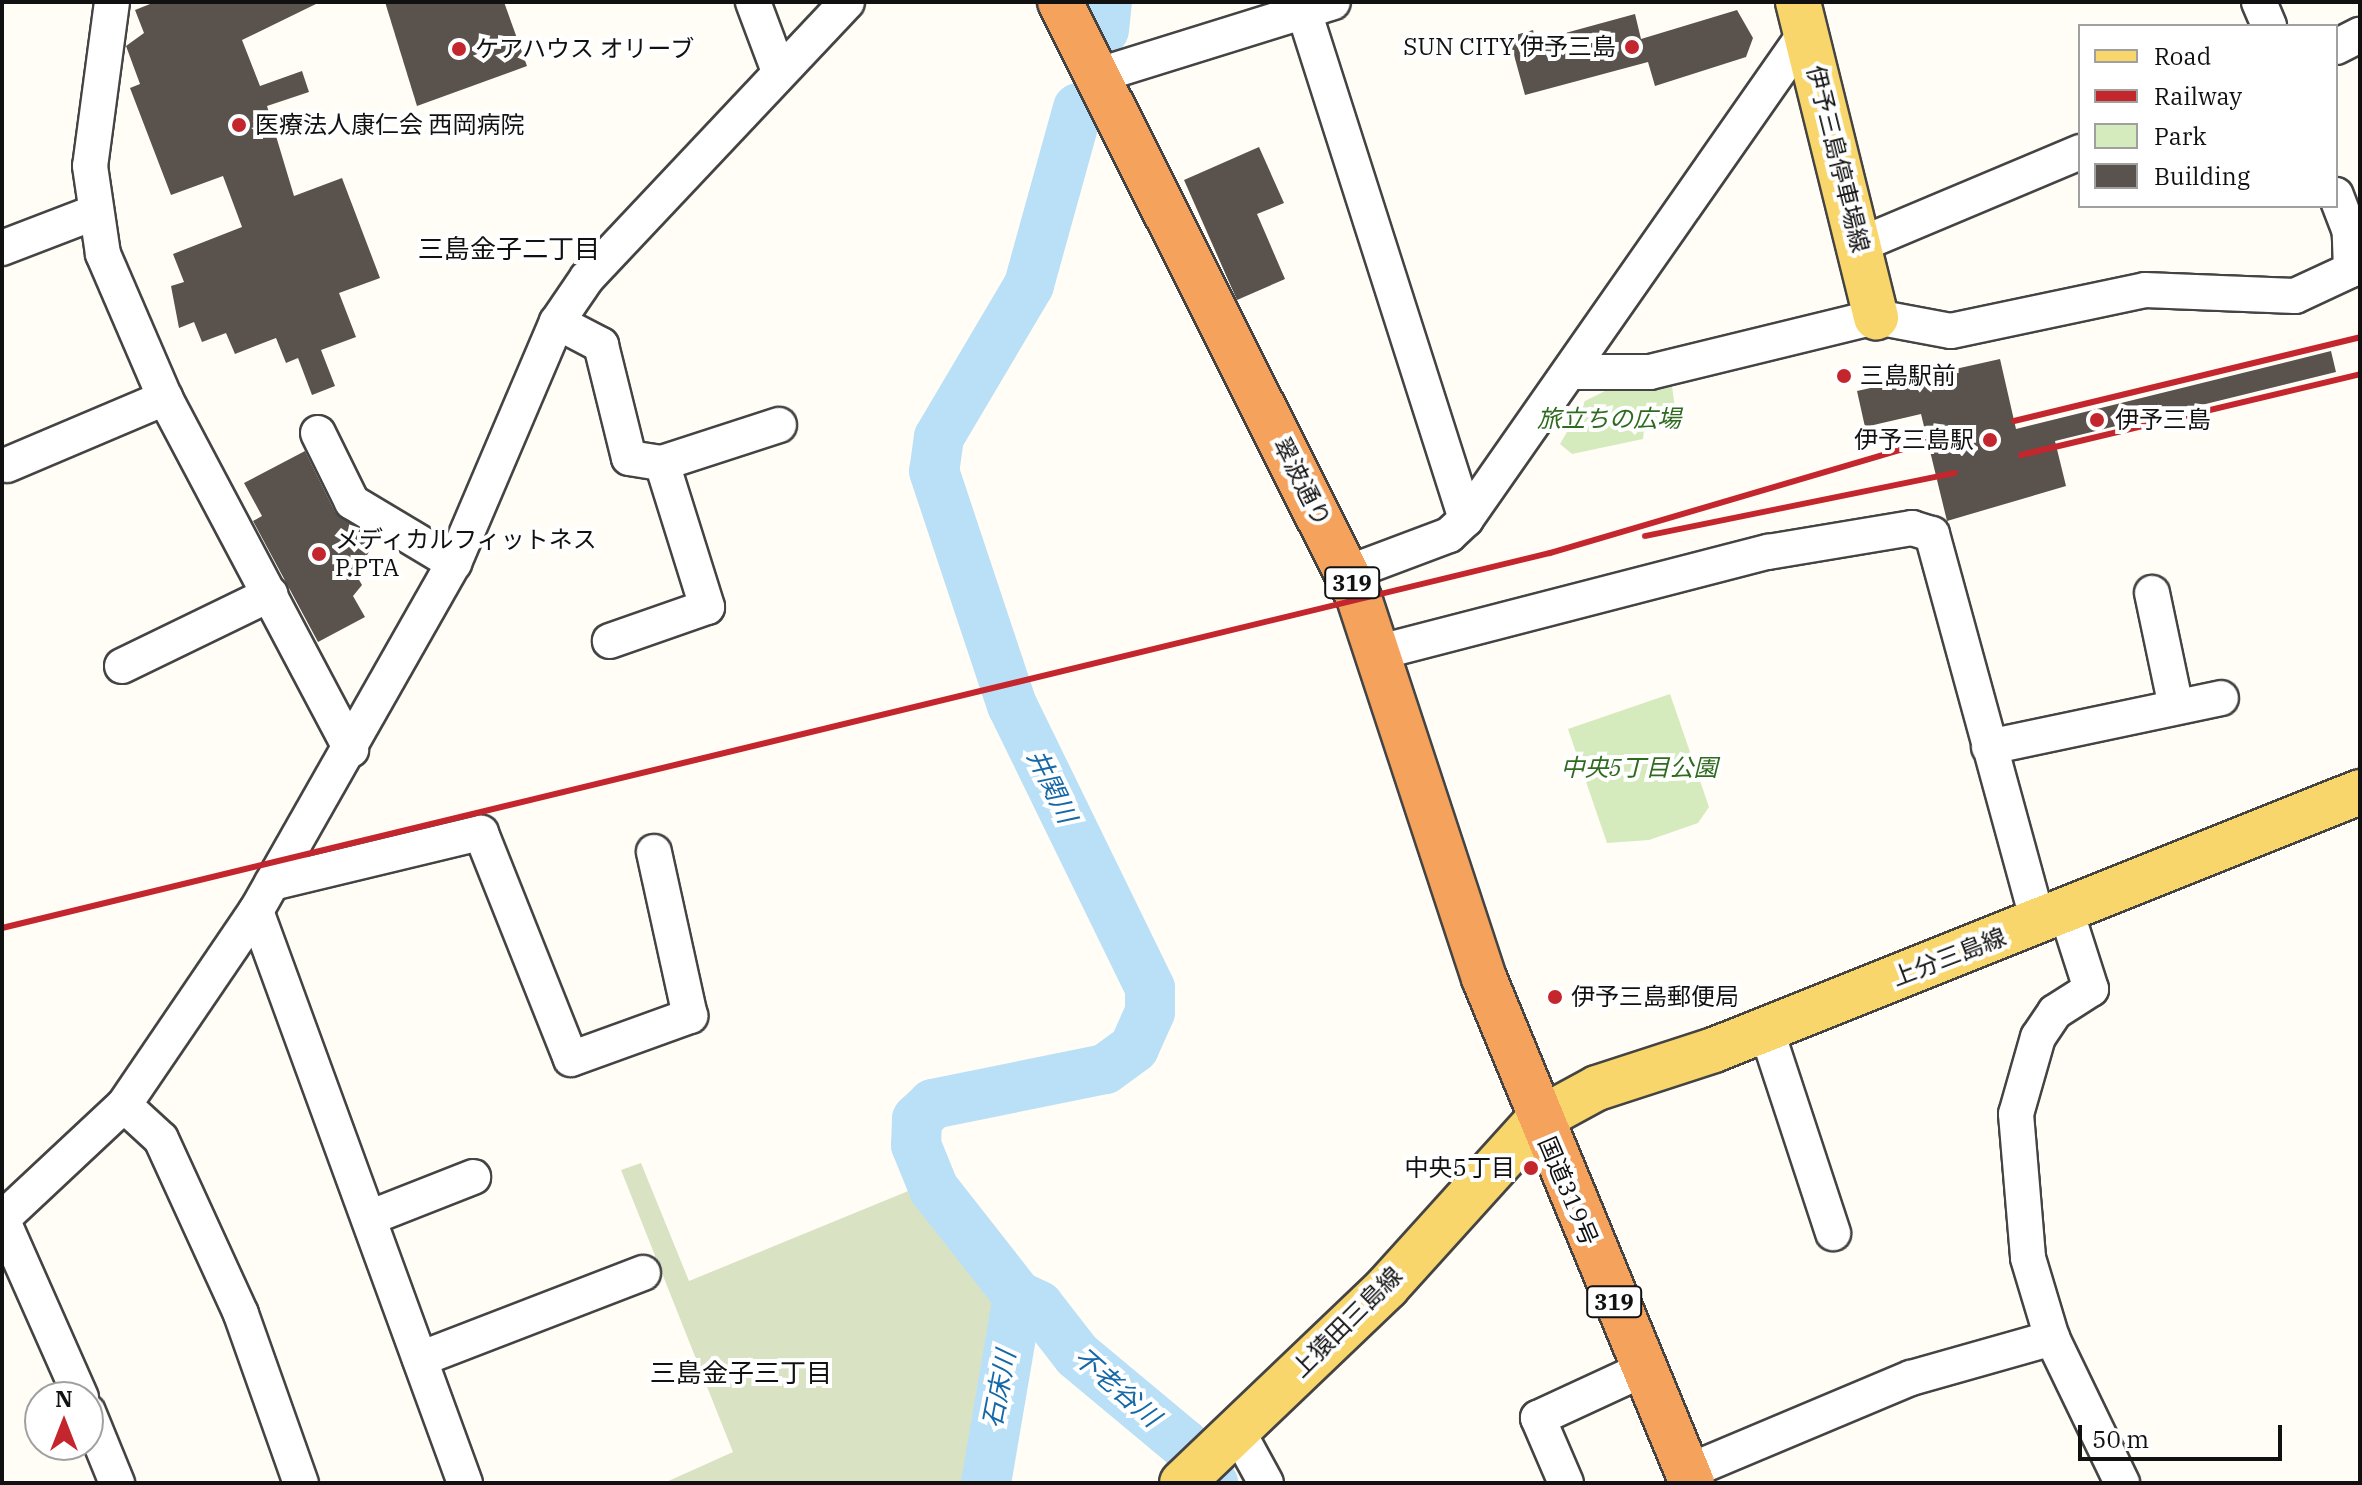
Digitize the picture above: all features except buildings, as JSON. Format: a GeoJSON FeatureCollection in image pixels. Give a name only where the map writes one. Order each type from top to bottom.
{"type":"FeatureCollection","features":[{"type":"Feature","properties":{"kind":"highway","name":"翠波通り"},"geometry":{"type":"LineString","coordinates":[[1060,2],[1348,573],[1380,652],[1465,926],[1538,1120]]}},
{"type":"Feature","properties":{"kind":"highway","name":"国道319号"},"geometry":{"type":"LineString","coordinates":[[1538,1120],[1690,1477]]}},
{"type":"Feature","properties":{"kind":"main road","name":"伊予三島停車場線"},"geometry":{"type":"LineString","coordinates":[[1802,16],[1876,317]]}},
{"type":"Feature","properties":{"kind":"main road","name":"上分三島線"},"geometry":{"type":"LineString","coordinates":[[1538,1120],[1597,1088],[1766,1029],[2360,792]]}},
{"type":"Feature","properties":{"kind":"main road","name":"上猿田三島線"},"geometry":{"type":"LineString","coordinates":[[1205,1460],[1387,1287],[1538,1120]]}},
{"type":"Feature","properties":{"kind":"street"},"geometry":{"type":"LineString","coordinates":[[112,2],[90,166],[93,213],[119,303],[165,398],[351,750]]}},
{"type":"Feature","properties":{"kind":"street"},"geometry":{"type":"LineString","coordinates":[[753,2],[778,69]]}},
{"type":"Feature","properties":{"kind":"street"},"geometry":{"type":"LineString","coordinates":[[74,1381],[2,1219],[124,1105],[264,897],[351,750],[454,563],[557,322],[587,278],[778,69],[847,2]]}},
{"type":"Feature","properties":{"kind":"street"},"geometry":{"type":"LineString","coordinates":[[2259,2],[2268,24]]}},
{"type":"Feature","properties":{"kind":"street"},"geometry":{"type":"LineString","coordinates":[[1096,76],[1312,5],[1466,519]]}},
{"type":"Feature","properties":{"kind":"street"},"geometry":{"type":"LineString","coordinates":[[1348,573],[1449,535],[1466,519],[1571,372],[1802,16]]}},
{"type":"Feature","properties":{"kind":"street"},"geometry":{"type":"LineString","coordinates":[[2338,46],[2360,35]]}},
{"type":"Feature","properties":{"kind":"street"},"geometry":{"type":"LineString","coordinates":[[1859,245],[2078,153]]}},
{"type":"Feature","properties":{"kind":"street"},"geometry":{"type":"LineString","coordinates":[[1571,372],[1650,372],[1876,317],[1951,331],[2145,290],[2268,299],[2338,281],[2351,270],[2353,256],[2338,202]]}},
{"type":"Feature","properties":{"kind":"street"},"geometry":{"type":"LineString","coordinates":[[2,248],[93,213]]}},
{"type":"Feature","properties":{"kind":"street"},"geometry":{"type":"LineString","coordinates":[[557,322],[601,345],[629,458],[662,463],[779,425]]}},
{"type":"Feature","properties":{"kind":"street"},"geometry":{"type":"LineString","coordinates":[[7,465],[165,398]]}},
{"type":"Feature","properties":{"kind":"street"},"geometry":{"type":"LineString","coordinates":[[318,433],[352,502],[454,563]]}},
{"type":"Feature","properties":{"kind":"street"},"geometry":{"type":"LineString","coordinates":[[610,641],[707,607],[662,463]]}},
{"type":"Feature","properties":{"kind":"street"},"geometry":{"type":"LineString","coordinates":[[1380,652],[1768,552],[1912,528],[1932,534],[1989,747],[2052,917],[2091,989],[2055,1012],[2038,1037],[2016,1114],[2028,1258],[2052,1338],[2122,1483]]}},
{"type":"Feature","properties":{"kind":"street"},"geometry":{"type":"LineString","coordinates":[[2152,593],[2175,702]]}},
{"type":"Feature","properties":{"kind":"street"},"geometry":{"type":"LineString","coordinates":[[122,666],[270,594]]}},
{"type":"Feature","properties":{"kind":"street"},"geometry":{"type":"LineString","coordinates":[[1989,747],[2175,702],[2221,698]]}},
{"type":"Feature","properties":{"kind":"street"},"geometry":{"type":"LineString","coordinates":[[264,897],[481,833],[571,1059],[690,1016],[654,852]]}},
{"type":"Feature","properties":{"kind":"street"},"geometry":{"type":"LineString","coordinates":[[264,897],[369,1218],[465,1483]]}},
{"type":"Feature","properties":{"kind":"street"},"geometry":{"type":"LineString","coordinates":[[1766,1029],[1833,1233]]}},
{"type":"Feature","properties":{"kind":"street"},"geometry":{"type":"LineString","coordinates":[[124,1105],[161,1139],[241,1314],[312,1481]]}},
{"type":"Feature","properties":{"kind":"street"},"geometry":{"type":"LineString","coordinates":[[369,1218],[473,1177]]}},
{"type":"Feature","properties":{"kind":"street"},"geometry":{"type":"LineString","coordinates":[[420,1359],[643,1273]]}},
{"type":"Feature","properties":{"kind":"street"},"geometry":{"type":"LineString","coordinates":[[1690,1477],[1911,1378],[2052,1338]]}},
{"type":"Feature","properties":{"kind":"street"},"geometry":{"type":"LineString","coordinates":[[1566,1483],[1538,1418],[1642,1370]]}},
{"type":"Feature","properties":{"kind":"street"},"geometry":{"type":"LineString","coordinates":[[104,1451],[117,1483]]}},
{"type":"Feature","properties":{"kind":"street"},"geometry":{"type":"LineString","coordinates":[[1205,1460],[1266,1483]]}},
{"type":"Feature","properties":{"kind":"green space","name":"旅立ちの広場"},"geometry":{"type":"Polygon","coordinates":[[[1672,387],[1676,414],[1645,421],[1643,439],[1572,454],[1560,444],[1585,401],[1605,391],[1672,387]]]}},
{"type":"Feature","properties":{"kind":"green space","name":"中央5丁目公園"},"geometry":{"type":"Polygon","coordinates":[[[1670,694],[1709,807],[1698,823],[1649,840],[1607,843],[1568,729],[1670,694]]]}},
{"type":"Feature","properties":{"kind":"green space"},"geometry":{"type":"Polygon","coordinates":[[[641,1163],[689,1281],[918,1187],[1005,1302],[982,1483],[664,1483],[733,1452],[621,1170],[641,1163]]]}},
{"type":"Feature","properties":{"kind":"waterway","name":"井関川"},"geometry":{"type":"LineString","coordinates":[[1104,30],[1107,2]]}},
{"type":"Feature","properties":{"kind":"waterway","name":"井関川"},"geometry":{"type":"LineString","coordinates":[[1078,108],[1029,285],[939,437],[934,471],[1012,705],[1150,988],[1150,1012],[1134,1048],[1105,1069],[933,1104],[917,1119],[916,1145],[934,1189],[1018,1296],[1039,1306],[1077,1355],[1184,1444],[1213,1483]]}},
{"type":"Feature","properties":{"kind":"waterway","name":"石床川"},"geometry":{"type":"LineString","coordinates":[[986,1483],[1018,1296]]}},
{"type":"Feature","properties":{"kind":"railway"},"geometry":{"type":"LineString","coordinates":[[2014,421],[2360,337]]}},
{"type":"Feature","properties":{"kind":"railway"},"geometry":{"type":"LineString","coordinates":[[2021,455],[2360,374]]}},
{"type":"Feature","properties":{"kind":"railway"},"geometry":{"type":"LineString","coordinates":[[2,928],[1550,553],[1927,442]]}},
{"type":"Feature","properties":{"kind":"railway"},"geometry":{"type":"LineString","coordinates":[[1645,536],[1955,473]]}},
{"type":"Feature","properties":{"kind":"place","name":"SUN CITY 伊予三島"},"geometry":{"type":"Point","coordinates":[1632,47]}},
{"type":"Feature","properties":{"kind":"place","name":"ケアハウス オリーブ"},"geometry":{"type":"Point","coordinates":[459,49]}},
{"type":"Feature","properties":{"kind":"place","name":"医療法人康仁会 西岡病院"},"geometry":{"type":"Point","coordinates":[239,125]}},
{"type":"Feature","properties":{"kind":"place","name":"三島駅前"},"geometry":{"type":"Point","coordinates":[1844,376]}},
{"type":"Feature","properties":{"kind":"place","name":"伊予三島"},"geometry":{"type":"Point","coordinates":[2097,420]}},
{"type":"Feature","properties":{"kind":"place","name":"伊予三島駅"},"geometry":{"type":"Point","coordinates":[1990,440]}},
{"type":"Feature","properties":{"kind":"place","name":"メディカルフィットネス P.PTA"},"geometry":{"type":"Point","coordinates":[319,554]}},
{"type":"Feature","properties":{"kind":"place","name":"伊予三島郵便局"},"geometry":{"type":"Point","coordinates":[1555,997]}},
{"type":"Feature","properties":{"kind":"place","name":"中央5丁目"},"geometry":{"type":"Point","coordinates":[1531,1168]}},
{"type":"Feature","properties":{"kind":"district","name":"三島金子二丁目"},"geometry":{"type":"Point","coordinates":[509,249]}},
{"type":"Feature","properties":{"kind":"district","name":"三島金子三丁目"},"geometry":{"type":"Point","coordinates":[741,1373]}},
{"type":"Feature","properties":{"kind":"water label","name":"不老谷川"},"geometry":{"type":"Point","coordinates":[1117,1387]}}]}
